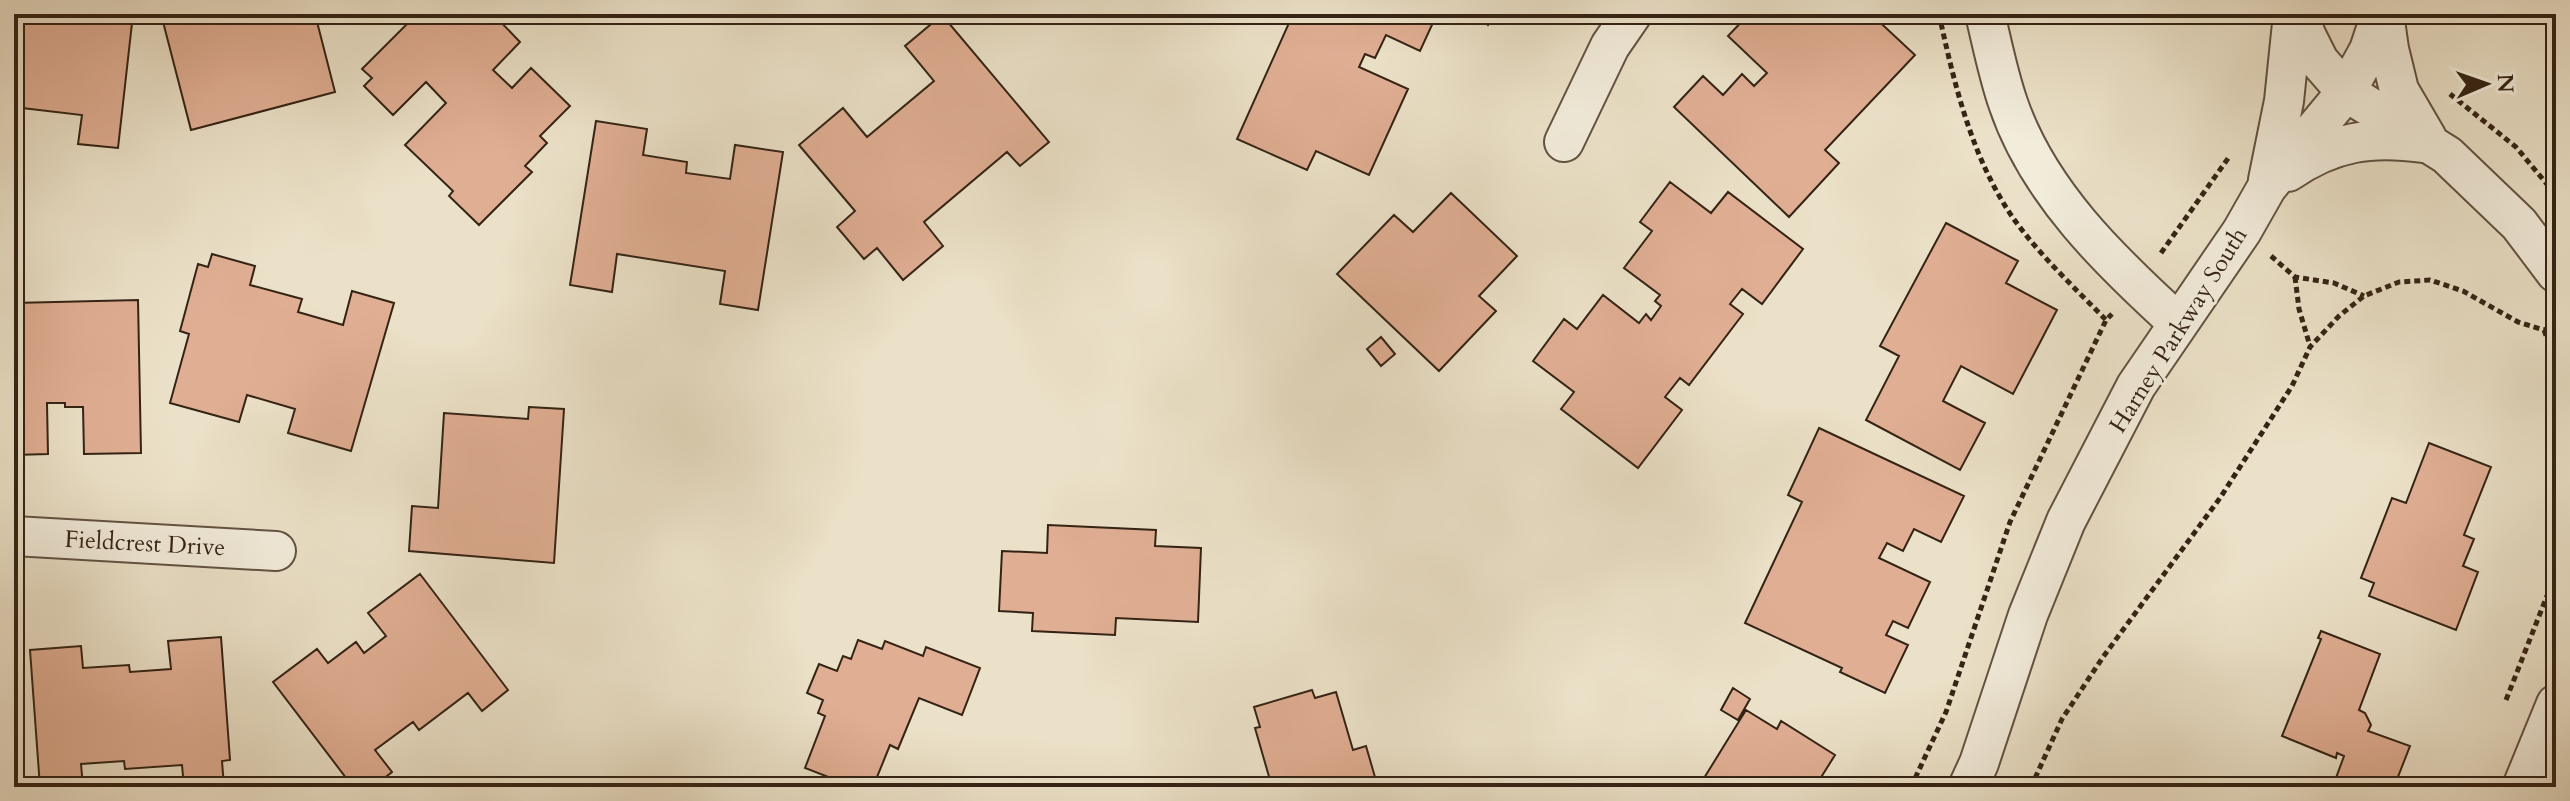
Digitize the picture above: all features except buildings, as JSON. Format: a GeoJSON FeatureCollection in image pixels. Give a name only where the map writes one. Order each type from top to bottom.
{"type":"FeatureCollection","features":[{"type":"Feature","properties":{"kind":"street"},"geometry":{"type":"LineString","coordinates":[[1564,142],[1610,46],[1632,14]]}},
{"type":"Feature","properties":{"kind":"street"},"geometry":{"type":"LineString","coordinates":[[1985,14],[2008,104],[2043,176],[2069,211],[2138,286],[2178,323]]}},
{"type":"Feature","properties":{"kind":"street"},"geometry":{"type":"LineString","coordinates":[[2267,187],[2284,101],[2293,14]]}},
{"type":"Feature","properties":{"kind":"street"},"geometry":{"type":"LineString","coordinates":[[2299,14],[2319,61],[2346,92],[2447,155],[2519,224],[2556,273]]}},
{"type":"Feature","properties":{"kind":"street"},"geometry":{"type":"LineString","coordinates":[[2267,187],[2346,92],[2369,50],[2382,14]]}},
{"type":"Feature","properties":{"kind":"street"},"geometry":{"type":"LineString","coordinates":[[2382,14],[2399,90],[2430,144]]}},
{"type":"Feature","properties":{"kind":"street"},"geometry":{"type":"LineString","coordinates":[[2267,187],[2310,157],[2336,146],[2363,140],[2392,139],[2430,144]]}},
{"type":"Feature","properties":{"kind":"street","name":"Harney Parkway South"},"geometry":{"type":"LineString","coordinates":[[1968,787],[1979,763],[2028,615],[2066,521],[2136,386],[2242,231],[2267,187]]}},
{"type":"Feature","properties":{"kind":"street","name":"Fieldcrest Drive"},"geometry":{"type":"LineString","coordinates":[[14,536],[276,551]]}},
{"type":"Feature","properties":{"kind":"street"},"geometry":{"type":"LineString","coordinates":[[2522,787],[2547,754],[2556,704]]}},
{"type":"Feature","properties":{"kind":"path"},"geometry":{"type":"LineString","coordinates":[[2442,84],[2450,94],[2516,147],[2556,195]]}},
{"type":"Feature","properties":{"kind":"path"},"geometry":{"type":"LineString","coordinates":[[2138,286],[2229,159],[2232,148]]}},
{"type":"Feature","properties":{"kind":"path"},"geometry":{"type":"LineString","coordinates":[[2310,347],[2299,309],[2295,277],[2334,283],[2364,296]]}},
{"type":"Feature","properties":{"kind":"path"},"geometry":{"type":"LineString","coordinates":[[2031,787],[2062,719],[2103,657],[2220,498],[2292,386],[2310,347],[2339,316],[2364,296],[2399,282],[2430,280],[2463,291],[2518,322],[2544,330],[2556,325]]}},
{"type":"Feature","properties":{"kind":"path"},"geometry":{"type":"LineString","coordinates":[[1911,787],[1946,712],[2010,522],[2106,320]]}},
{"type":"Feature","properties":{"kind":"path"},"geometry":{"type":"LineString","coordinates":[[2544,330],[2556,363]]}},
{"type":"Feature","properties":{"kind":"path"},"geometry":{"type":"LineString","coordinates":[[2506,700],[2556,573]]}}]}
